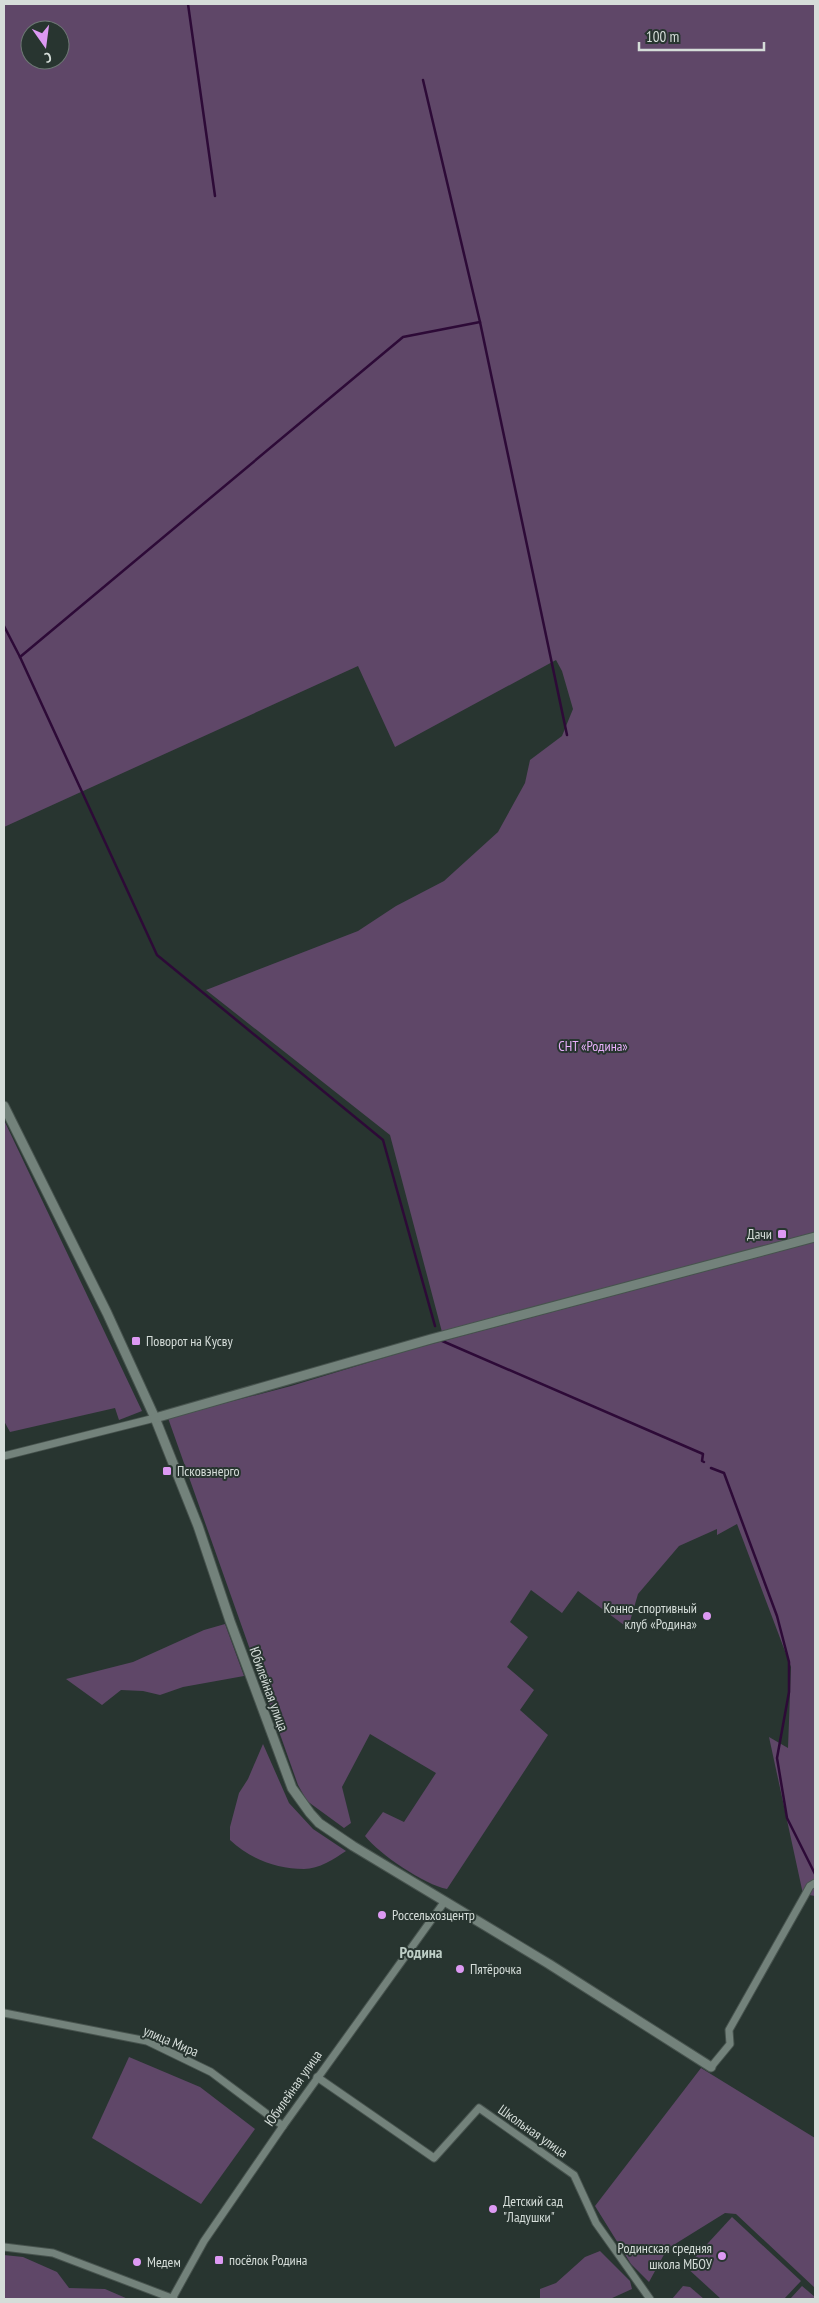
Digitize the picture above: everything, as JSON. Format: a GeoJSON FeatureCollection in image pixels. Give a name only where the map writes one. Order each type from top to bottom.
{"type":"FeatureCollection","features":[{"type":"Feature","properties":{"kind":"street","name":"Юбилейная улица"},"geometry":{"type":"LineString","coordinates":[[4,1106],[107,1312],[155,1418],[198,1526],[236,1637],[292,1788],[319,1822],[353,1846],[445,1901],[711,2067]]}},
{"type":"Feature","properties":{"kind":"street"},"geometry":{"type":"LineString","coordinates":[[4,1456],[155,1418],[438,1338],[815,1237]]}},
{"type":"Feature","properties":{"kind":"street"},"geometry":{"type":"LineString","coordinates":[[711,2067],[730,2044],[729,2030],[810,1886],[815,1883]]}},
{"type":"Feature","properties":{"kind":"street","name":"Юбилейная улица"},"geometry":{"type":"LineString","coordinates":[[174,2298],[204,2241],[283,2126],[426,1931],[445,1901]]}},
{"type":"Feature","properties":{"kind":"street","name":"улица Мира"},"geometry":{"type":"LineString","coordinates":[[4,2013],[147,2041],[211,2072],[283,2126]]}},
{"type":"Feature","properties":{"kind":"street","name":"Школьная улица"},"geometry":{"type":"LineString","coordinates":[[318,2077],[434,2158],[479,2108],[574,2174],[596,2223],[650,2299]]}},
{"type":"Feature","properties":{"kind":"street"},"geometry":{"type":"LineString","coordinates":[[4,2247],[53,2253],[174,2298]]}},
{"type":"Feature","properties":{"kind":"green space","name":"СНТ «Родина»"},"geometry":{"type":"Polygon","coordinates":[[[4,4],[815,4],[815,1232],[442,1332],[390,1135],[206,990],[358,931],[396,906],[444,881],[498,832],[525,783],[530,760],[562,736],[573,709],[562,671],[556,660],[395,747],[358,666],[4,827],[4,4]]]}},
{"type":"Feature","properties":{"kind":"green space"},"geometry":{"type":"Polygon","coordinates":[[[4,1120],[142,1411],[119,1420],[115,1408],[10,1432],[4,1421],[4,1120]]]}},
{"type":"Feature","properties":{"kind":"green space"},"geometry":{"type":"Polygon","coordinates":[[[815,1242],[815,1896],[803,1894],[769,1737],[788,1748],[791,1667],[737,1524],[717,1535],[717,1529],[679,1546],[638,1594],[628,1628],[578,1591],[562,1613],[531,1590],[510,1622],[528,1637],[507,1667],[534,1690],[520,1710],[548,1735],[447,1889],[427,1882],[403,1868],[391,1860],[365,1836],[383,1812],[404,1822],[436,1773],[370,1734],[342,1787],[351,1823],[344,1828],[307,1801],[298,1785],[168,1418],[291,1386],[413,1349],[815,1242]]]}},
{"type":"Feature","properties":{"kind":"green space"},"geometry":{"type":"Polygon","coordinates":[[[225,1624],[244,1676],[183,1687],[160,1695],[143,1691],[121,1690],[102,1705],[66,1679],[133,1662],[204,1630],[225,1624]]]}},
{"type":"Feature","properties":{"kind":"green space"},"geometry":{"type":"Polygon","coordinates":[[[263,1744],[289,1803],[313,1829],[346,1851],[310,1869],[294,1869],[274,1865],[255,1858],[230,1840],[230,1827],[239,1793],[248,1779],[263,1744]]]}},
{"type":"Feature","properties":{"kind":"green space"},"geometry":{"type":"Polygon","coordinates":[[[129,2057],[200,2087],[255,2129],[201,2204],[92,2138],[129,2057]]]}},
{"type":"Feature","properties":{"kind":"green space"},"geometry":{"type":"Polygon","coordinates":[[[701,2068],[815,2138],[815,2288],[736,2214],[725,2213],[667,2249],[649,2282],[631,2264],[595,2206],[701,2068]]]}},
{"type":"Feature","properties":{"kind":"green space"},"geometry":{"type":"Polygon","coordinates":[[[732,2217],[801,2281],[784,2299],[721,2299],[686,2267],[732,2217]]]}},
{"type":"Feature","properties":{"kind":"green space"},"geometry":{"type":"Polygon","coordinates":[[[600,2251],[630,2281],[632,2289],[610,2299],[540,2299],[540,2289],[556,2283],[585,2257],[600,2251]]]}},
{"type":"Feature","properties":{"kind":"green space"},"geometry":{"type":"Polygon","coordinates":[[[4,2255],[23,2257],[57,2272],[69,2288],[105,2289],[128,2299],[4,2299],[4,2255]]]}},
{"type":"Feature","properties":{"kind":"green space"},"geometry":{"type":"Polygon","coordinates":[[[683,2286],[690,2287],[704,2299],[672,2299],[683,2286]]]}},
{"type":"Feature","properties":{"kind":"green space"},"geometry":{"type":"Polygon","coordinates":[[[802,2286],[815,2297],[815,2299],[790,2299],[802,2286]]]}},
{"type":"Feature","properties":{"kind":"waterway"},"geometry":{"type":"LineString","coordinates":[[188,4],[215,196]]}},
{"type":"Feature","properties":{"kind":"waterway"},"geometry":{"type":"LineString","coordinates":[[423,80],[480,322]]}},
{"type":"Feature","properties":{"kind":"waterway"},"geometry":{"type":"LineString","coordinates":[[20,657],[403,337],[480,322],[567,735]]}},
{"type":"Feature","properties":{"kind":"waterway"},"geometry":{"type":"LineString","coordinates":[[4,626],[157,955],[383,1140],[435,1326]]}},
{"type":"Feature","properties":{"kind":"waterway"},"geometry":{"type":"LineString","coordinates":[[440,1340],[703,1454],[702,1461],[704,1462]]}},
{"type":"Feature","properties":{"kind":"waterway"},"geometry":{"type":"LineString","coordinates":[[711,1468],[724,1473],[777,1616],[789,1662],[789,1692],[777,1758],[787,1818],[815,1874]]}},
{"type":"Feature","properties":{"kind":"place","name":"Дачи"},"geometry":{"type":"Point","coordinates":[782,1234]}},
{"type":"Feature","properties":{"kind":"place","name":"Поворот на Кусву"},"geometry":{"type":"Point","coordinates":[136,1341]}},
{"type":"Feature","properties":{"kind":"place","name":"Псковэнерго"},"geometry":{"type":"Point","coordinates":[167,1471]}},
{"type":"Feature","properties":{"kind":"place","name":"Конно-спортивный клуб «Родина»"},"geometry":{"type":"Point","coordinates":[707,1616]}},
{"type":"Feature","properties":{"kind":"place","name":"Россельхозцентр"},"geometry":{"type":"Point","coordinates":[382,1915]}},
{"type":"Feature","properties":{"kind":"place","name":"Пятёрочка"},"geometry":{"type":"Point","coordinates":[460,1969]}},
{"type":"Feature","properties":{"kind":"place","name":"Детский сад \"Ладушки\""},"geometry":{"type":"Point","coordinates":[493,2209]}},
{"type":"Feature","properties":{"kind":"place","name":"Родинская средняя школа МБОУ"},"geometry":{"type":"Point","coordinates":[722,2256]}},
{"type":"Feature","properties":{"kind":"place","name":"посёлок Родина"},"geometry":{"type":"Point","coordinates":[219,2260]}},
{"type":"Feature","properties":{"kind":"place","name":"Медем"},"geometry":{"type":"Point","coordinates":[137,2262]}},
{"type":"Feature","properties":{"kind":"district","name":"Родина"},"geometry":{"type":"Point","coordinates":[421,1952]}}]}
